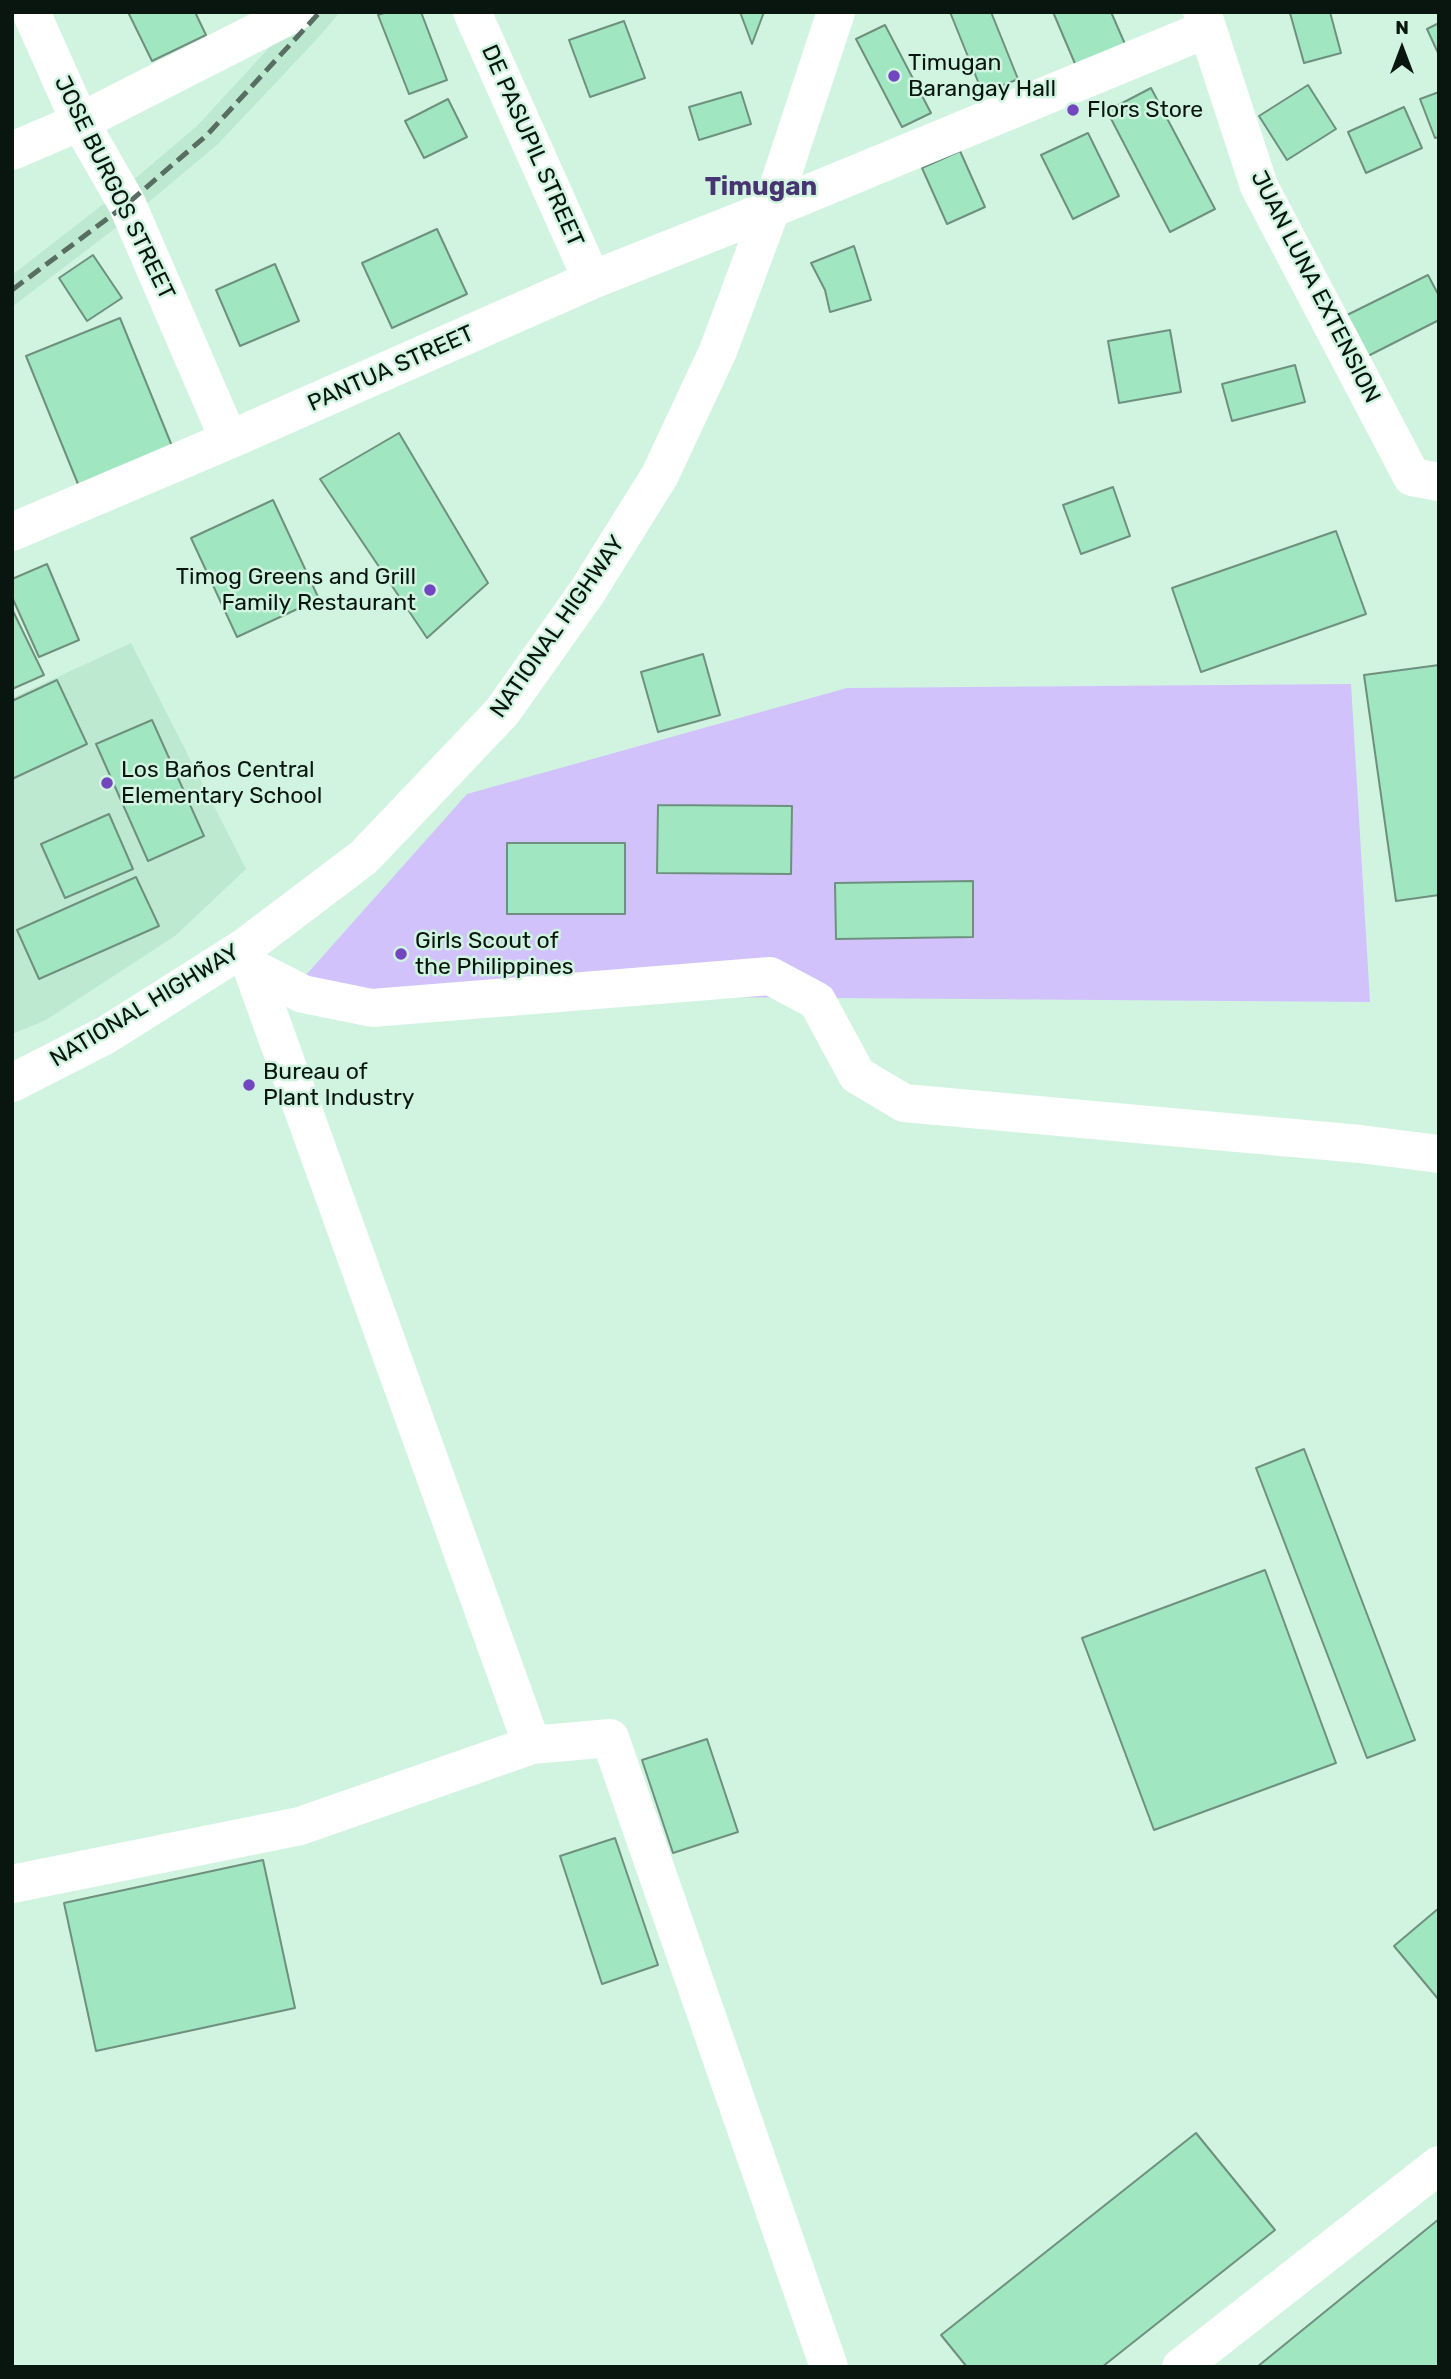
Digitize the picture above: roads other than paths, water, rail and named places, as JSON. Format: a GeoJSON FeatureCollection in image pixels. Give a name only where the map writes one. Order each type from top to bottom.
{"type":"FeatureCollection","features":[{"type":"Feature","properties":{"kind":"street","name":"JOSE BURGOS STREET"},"geometry":{"type":"LineString","coordinates":[[31,12],[80,122],[127,204],[229,440]]}},
{"type":"Feature","properties":{"kind":"street"},"geometry":{"type":"LineString","coordinates":[[12,151],[80,122],[296,12]]}},
{"type":"Feature","properties":{"kind":"street","name":"DE PASUPIL STREET"},"geometry":{"type":"LineString","coordinates":[[472,12],[592,280]]}},
{"type":"Feature","properties":{"kind":"street","name":"NATIONAL HIGHWAY"},"geometry":{"type":"LineString","coordinates":[[12,1083],[248,958],[364,857],[502,712],[587,592],[660,475],[718,351],[771,209],[836,12]]}},
{"type":"Feature","properties":{"kind":"street","name":"PANTUA STREET"},"geometry":{"type":"LineString","coordinates":[[12,532],[592,280],[771,209],[1204,20]]}},
{"type":"Feature","properties":{"kind":"street","name":"JUAN LUNA EXTENSION"},"geometry":{"type":"LineString","coordinates":[[1204,20],[1259,186],[1425,479]]}},
{"type":"Feature","properties":{"kind":"street"},"geometry":{"type":"LineString","coordinates":[[248,958],[303,994],[372,1008],[770,976],[817,1001],[857,1075],[904,1103],[1360,1144],[1439,1154]]}},
{"type":"Feature","properties":{"kind":"street"},"geometry":{"type":"LineString","coordinates":[[248,958],[532,1745]]}},
{"type":"Feature","properties":{"kind":"street"},"geometry":{"type":"LineString","coordinates":[[12,1884],[300,1826],[532,1745],[610,1738],[829,2367]]}},
{"type":"Feature","properties":{"kind":"street"},"geometry":{"type":"LineString","coordinates":[[1181,2367],[1439,2165]]}},
{"type":"Feature","properties":{"kind":"railway"},"geometry":{"type":"LineString","coordinates":[[12,290],[127,204],[207,135],[320,12]]}},
{"type":"Feature","properties":{"kind":"place","name":"Timugan Barangay Hall"},"geometry":{"type":"Point","coordinates":[894,76]}},
{"type":"Feature","properties":{"kind":"place","name":"Flors Store"},"geometry":{"type":"Point","coordinates":[1073,110]}},
{"type":"Feature","properties":{"kind":"place","name":"Timog Greens and Grill Family Restaurant"},"geometry":{"type":"Point","coordinates":[430,590]}},
{"type":"Feature","properties":{"kind":"place","name":"Los Baños Central Elementary School"},"geometry":{"type":"Point","coordinates":[107,783]}},
{"type":"Feature","properties":{"kind":"place","name":"Girls Scout of the Philippines"},"geometry":{"type":"Point","coordinates":[401,954]}},
{"type":"Feature","properties":{"kind":"place","name":"Bureau of Plant Industry"},"geometry":{"type":"Point","coordinates":[249,1085]}},
{"type":"Feature","properties":{"kind":"district","name":"Timugan"},"geometry":{"type":"Point","coordinates":[761,187]}}]}
